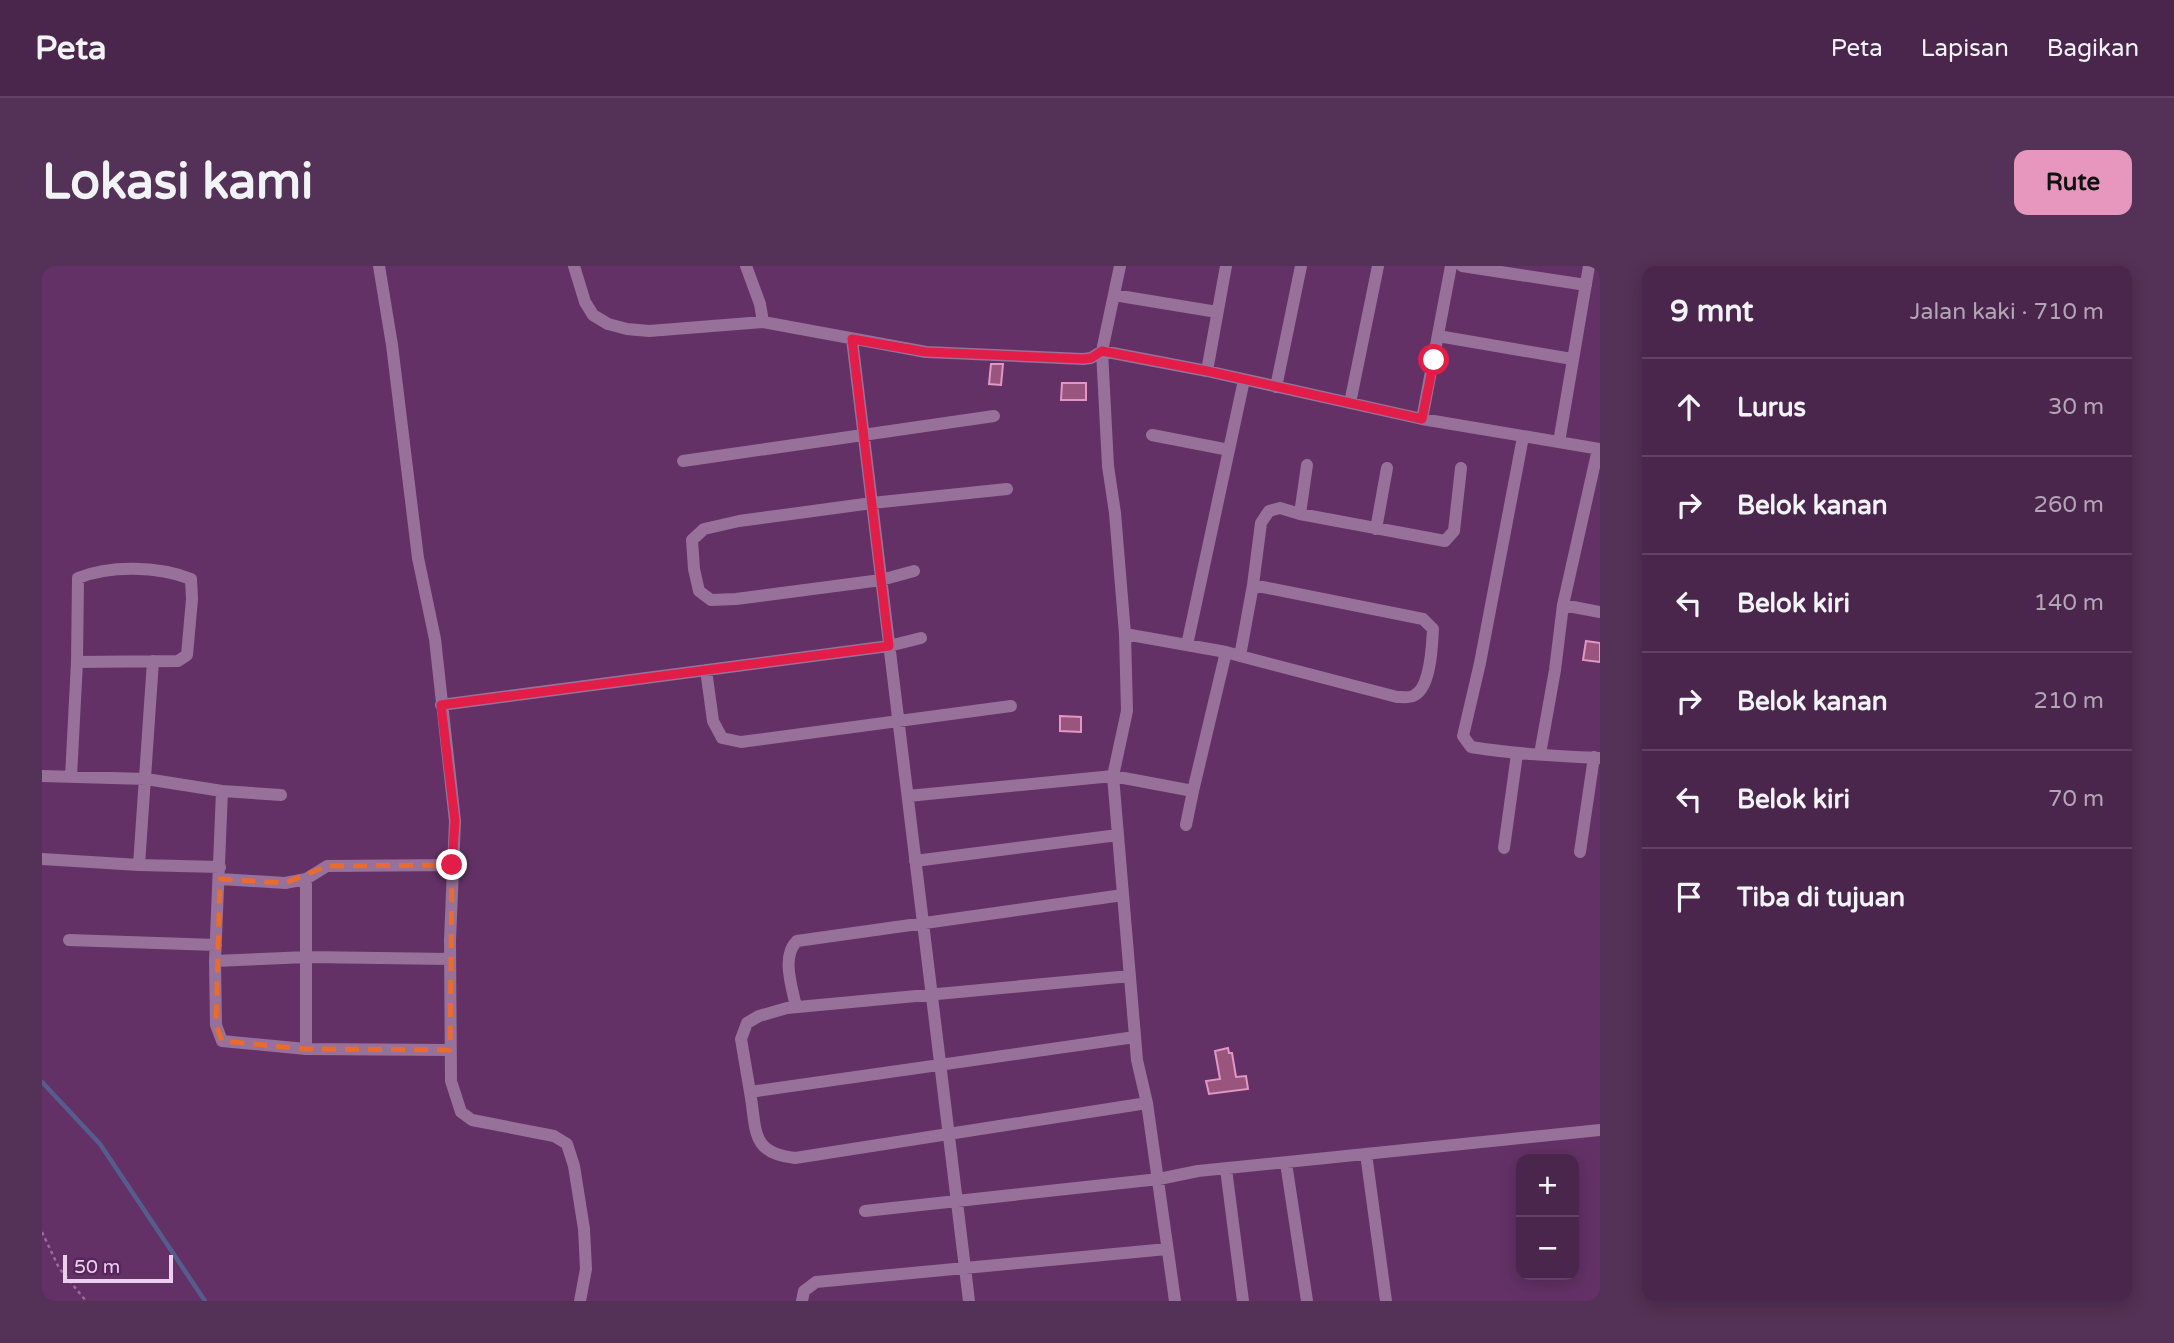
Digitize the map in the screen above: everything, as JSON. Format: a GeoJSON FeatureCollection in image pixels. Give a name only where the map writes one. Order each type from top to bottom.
{"type":"FeatureCollection","features":[{"type":"Feature","properties":{"kind":"street"},"geometry":{"type":"LineString","coordinates":[[379,266],[392,345],[418,558],[435,639],[455,821],[450,959],[452,1081],[456,1099],[466,1116],[490,1125],[554,1136],[567,1144],[574,1166],[584,1230],[586,1269],[580,1301]]}},
{"type":"Feature","properties":{"kind":"street"},"geometry":{"type":"LineString","coordinates":[[574,266],[584,302],[593,315],[608,324],[627,329],[649,331],[764,322],[926,352],[1083,359],[1091,358],[1102,351],[1207,371],[1422,419],[1599,449],[1563,604],[1540,754]]}},
{"type":"Feature","properties":{"kind":"street"},"geometry":{"type":"LineString","coordinates":[[746,266],[764,322]]}},
{"type":"Feature","properties":{"kind":"street"},"geometry":{"type":"LineString","coordinates":[[1120,266],[1102,351],[1108,466],[1115,513],[1125,634],[1127,711],[1113,776],[1137,1060],[1159,1179],[1175,1301]]}},
{"type":"Feature","properties":{"kind":"street"},"geometry":{"type":"LineString","coordinates":[[1207,371],[1226,266]]}},
{"type":"Feature","properties":{"kind":"street"},"geometry":{"type":"LineString","coordinates":[[1276,387],[1301,266]]}},
{"type":"Feature","properties":{"kind":"street"},"geometry":{"type":"LineString","coordinates":[[1350,403],[1378,266]]}},
{"type":"Feature","properties":{"kind":"street"},"geometry":{"type":"LineString","coordinates":[[1422,419],[1451,266]]}},
{"type":"Feature","properties":{"kind":"street"},"geometry":{"type":"LineString","coordinates":[[1462,266],[1586,285]]}},
{"type":"Feature","properties":{"kind":"street"},"geometry":{"type":"LineString","coordinates":[[1559,442],[1589,266]]}},
{"type":"Feature","properties":{"kind":"street"},"geometry":{"type":"LineString","coordinates":[[1114,295],[1217,312]]}},
{"type":"Feature","properties":{"kind":"street"},"geometry":{"type":"LineString","coordinates":[[1438,336],[1572,359]]}},
{"type":"Feature","properties":{"kind":"street"},"geometry":{"type":"LineString","coordinates":[[852,339],[969,1301]]}},
{"type":"Feature","properties":{"kind":"street"},"geometry":{"type":"LineString","coordinates":[[1187,645],[1244,380]]}},
{"type":"Feature","properties":{"kind":"street"},"geometry":{"type":"LineString","coordinates":[[683,461],[994,416]]}},
{"type":"Feature","properties":{"kind":"street"},"geometry":{"type":"LineString","coordinates":[[1152,435],[1229,450]]}},
{"type":"Feature","properties":{"kind":"street"},"geometry":{"type":"LineString","coordinates":[[1522,437],[1480,663],[1463,736],[1471,747],[1517,754],[1597,757],[1580,852]]}},
{"type":"Feature","properties":{"kind":"street"},"geometry":{"type":"LineString","coordinates":[[1300,514],[1307,465]]}},
{"type":"Feature","properties":{"kind":"street"},"geometry":{"type":"LineString","coordinates":[[1376,529],[1387,468]]}},
{"type":"Feature","properties":{"kind":"street"},"geometry":{"type":"LineString","coordinates":[[1240,656],[1261,523],[1269,511],[1280,508],[1445,541],[1454,531],[1461,468]]}},
{"type":"Feature","properties":{"kind":"street"},"geometry":{"type":"LineString","coordinates":[[914,571],[881,580],[736,600],[711,600],[699,592],[692,540],[704,529],[739,521],[872,503],[1007,489]]}},
{"type":"Feature","properties":{"kind":"street"},"geometry":{"type":"LineString","coordinates":[[71,777],[78,578],[89,573],[120,570],[174,572],[191,579],[187,655],[178,661],[77,662]]}},
{"type":"Feature","properties":{"kind":"street"},"geometry":{"type":"LineString","coordinates":[[1125,634],[1226,652],[1396,697],[1412,697],[1421,691],[1430,663],[1433,629],[1423,618],[1253,585]]}},
{"type":"Feature","properties":{"kind":"street"},"geometry":{"type":"LineString","coordinates":[[1563,604],[1600,611]]}},
{"type":"Feature","properties":{"kind":"street"},"geometry":{"type":"LineString","coordinates":[[441,705],[889,646],[921,638]]}},
{"type":"Feature","properties":{"kind":"street"},"geometry":{"type":"LineString","coordinates":[[1186,825],[1226,652]]}},
{"type":"Feature","properties":{"kind":"street"},"geometry":{"type":"LineString","coordinates":[[139,865],[153,661]]}},
{"type":"Feature","properties":{"kind":"street"},"geometry":{"type":"LineString","coordinates":[[706,670],[713,721],[722,738],[741,742],[1011,706]]}},
{"type":"Feature","properties":{"kind":"street"},"geometry":{"type":"LineString","coordinates":[[1504,848],[1517,754]]}},
{"type":"Feature","properties":{"kind":"street"},"geometry":{"type":"LineString","coordinates":[[42,776],[146,779],[222,791],[281,795]]}},
{"type":"Feature","properties":{"kind":"street"},"geometry":{"type":"LineString","coordinates":[[908,796],[1113,776],[1193,791]]}},
{"type":"Feature","properties":{"kind":"street"},"geometry":{"type":"LineString","coordinates":[[222,791],[215,961],[216,1024],[222,1041],[306,1049],[450,1050]]}},
{"type":"Feature","properties":{"kind":"street"},"geometry":{"type":"LineString","coordinates":[[915,861],[1118,835]]}},
{"type":"Feature","properties":{"kind":"street"},"geometry":{"type":"LineString","coordinates":[[42,859],[220,873],[285,883],[306,879],[327,866],[452,865]]}},
{"type":"Feature","properties":{"kind":"street"},"geometry":{"type":"LineString","coordinates":[[306,879],[306,1049]]}},
{"type":"Feature","properties":{"kind":"street"},"geometry":{"type":"LineString","coordinates":[[796,1007],[788,958],[790,947],[797,941],[1123,895]]}},
{"type":"Feature","properties":{"kind":"street"},"geometry":{"type":"LineString","coordinates":[[69,940],[216,945]]}},
{"type":"Feature","properties":{"kind":"street"},"geometry":{"type":"LineString","coordinates":[[215,961],[308,957],[450,959]]}},
{"type":"Feature","properties":{"kind":"street"},"geometry":{"type":"LineString","coordinates":[[1130,976],[796,1007],[759,1016],[747,1023],[741,1039],[762,1148],[775,1156],[795,1158],[1147,1103]]}},
{"type":"Feature","properties":{"kind":"street"},"geometry":{"type":"LineString","coordinates":[[750,1092],[1135,1037]]}},
{"type":"Feature","properties":{"kind":"street"},"geometry":{"type":"LineString","coordinates":[[865,1212],[1226,1169],[1600,1130]]}},
{"type":"Feature","properties":{"kind":"street"},"geometry":{"type":"LineString","coordinates":[[1366,1154],[1386,1301]]}},
{"type":"Feature","properties":{"kind":"street"},"geometry":{"type":"LineString","coordinates":[[1286,1163],[1307,1301]]}},
{"type":"Feature","properties":{"kind":"street"},"geometry":{"type":"LineString","coordinates":[[1226,1169],[1243,1301]]}},
{"type":"Feature","properties":{"kind":"street"},"geometry":{"type":"LineString","coordinates":[[802,1301],[804,1292],[816,1282],[1167,1249]]}},
{"type":"Feature","properties":{"kind":"path"},"geometry":{"type":"LineString","coordinates":[[42,1232],[58,1268],[86,1301]]}},
{"type":"Feature","properties":{"kind":"highlighted area"},"geometry":{"type":"Polygon","coordinates":[[[452,865],[450,1050],[306,1049],[222,1041],[216,1025],[220,879],[285,883],[327,866],[452,865]]]}},
{"type":"Feature","properties":{"kind":"building"},"geometry":{"type":"Polygon","coordinates":[[[991,364],[1003,364],[1001,385],[989,384],[991,364]]]}},
{"type":"Feature","properties":{"kind":"building"},"geometry":{"type":"Polygon","coordinates":[[[1062,383],[1086,383],[1086,400],[1061,400],[1062,383]]]}},
{"type":"Feature","properties":{"kind":"building"},"geometry":{"type":"Polygon","coordinates":[[[1586,641],[1600,643],[1600,662],[1583,660],[1586,641]]]}},
{"type":"Feature","properties":{"kind":"building"},"geometry":{"type":"Polygon","coordinates":[[[1060,716],[1081,717],[1081,732],[1060,731],[1060,716]]]}},
{"type":"Feature","properties":{"kind":"building"},"geometry":{"type":"Polygon","coordinates":[[[1228,1048],[1229,1053],[1232,1053],[1236,1077],[1246,1076],[1248,1089],[1209,1094],[1206,1081],[1220,1079],[1215,1051],[1228,1048]]]}},
{"type":"Feature","properties":{"kind":"waterway"},"geometry":{"type":"LineString","coordinates":[[42,1082],[100,1144],[205,1301]]}},
{"type":"Feature","properties":{"kind":"route"},"geometry":{"type":"LineString","coordinates":[[452,865],[455,821],[441,705],[889,646],[852,339],[926,352],[1083,359],[1091,358],[1102,351],[1207,371],[1422,419],[1434,360]]}}]}
